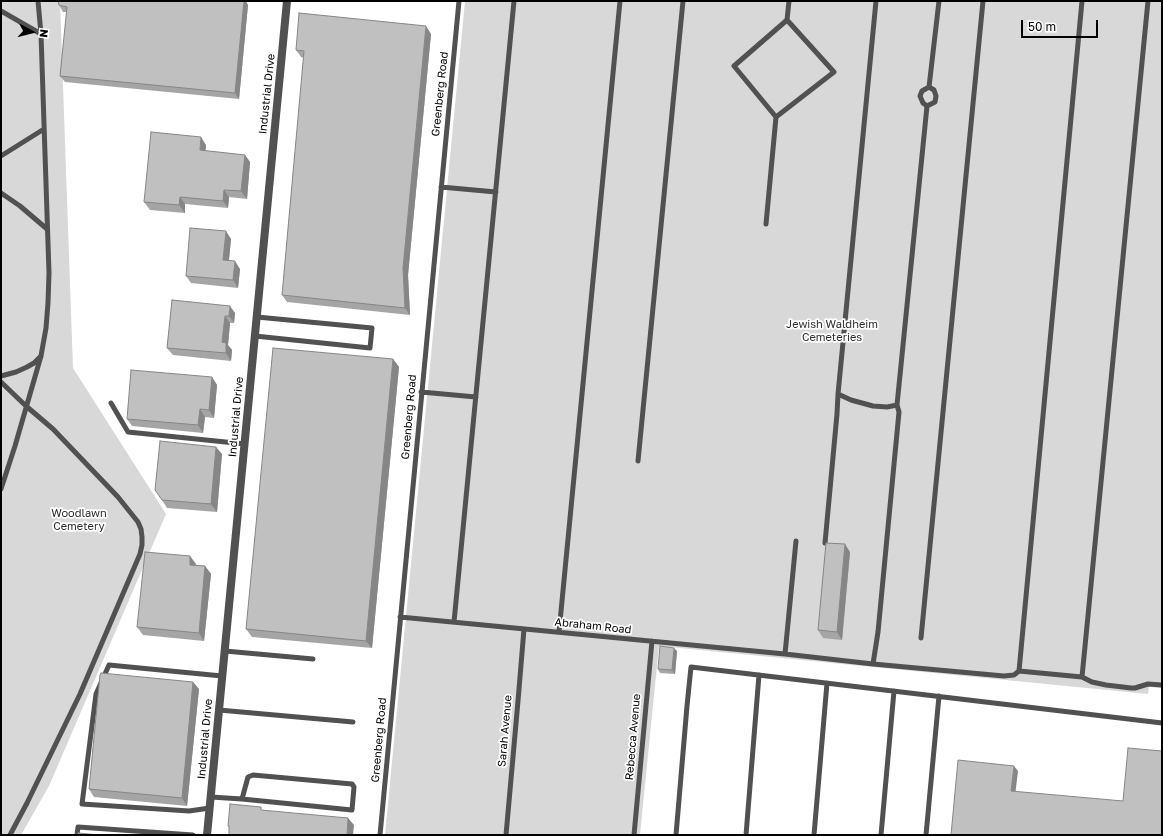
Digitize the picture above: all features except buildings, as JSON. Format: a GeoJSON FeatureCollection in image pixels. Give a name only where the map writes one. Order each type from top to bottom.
{"type":"FeatureCollection","features":[{"type":"Feature","properties":{"kind":"street","name":"Industrial Drive"},"geometry":{"type":"LineString","coordinates":[[207,835],[287,1]]}},
{"type":"Feature","properties":{"kind":"lane"},"geometry":{"type":"LineString","coordinates":[[1,489],[41,356],[46,328],[48,303],[49,273],[41,34],[38,1]]}},
{"type":"Feature","properties":{"kind":"lane","name":"Greenberg Road"},"geometry":{"type":"LineString","coordinates":[[380,835],[459,1]]}},
{"type":"Feature","properties":{"kind":"lane"},"geometry":{"type":"LineString","coordinates":[[454,622],[514,1]]}},
{"type":"Feature","properties":{"kind":"lane"},"geometry":{"type":"LineString","coordinates":[[559,632],[620,1]]}},
{"type":"Feature","properties":{"kind":"lane"},"geometry":{"type":"LineString","coordinates":[[638,461],[684,1]]}},
{"type":"Feature","properties":{"kind":"lane"},"geometry":{"type":"LineString","coordinates":[[766,224],[776,117],[734,66],[787,20],[789,1]]}},
{"type":"Feature","properties":{"kind":"lane"},"geometry":{"type":"LineString","coordinates":[[825,543],[876,1]]}},
{"type":"Feature","properties":{"kind":"lane"},"geometry":{"type":"LineString","coordinates":[[929,87],[939,1]]}},
{"type":"Feature","properties":{"kind":"lane"},"geometry":{"type":"LineString","coordinates":[[921,638],[983,1]]}},
{"type":"Feature","properties":{"kind":"lane"},"geometry":{"type":"LineString","coordinates":[[1019,671],[1082,1]]}},
{"type":"Feature","properties":{"kind":"lane"},"geometry":{"type":"LineString","coordinates":[[1082,677],[1148,1]]}},
{"type":"Feature","properties":{"kind":"lane"},"geometry":{"type":"LineString","coordinates":[[1,12],[41,34]]}},
{"type":"Feature","properties":{"kind":"lane"},"geometry":{"type":"LineString","coordinates":[[776,117],[834,72],[787,20]]}},
{"type":"Feature","properties":{"kind":"lane"},"geometry":{"type":"LineString","coordinates":[[927,106],[922,103],[920,96],[922,91],[929,87]]}},
{"type":"Feature","properties":{"kind":"lane"},"geometry":{"type":"LineString","coordinates":[[927,106],[935,102],[936,96],[934,90],[929,87]]}},
{"type":"Feature","properties":{"kind":"lane"},"geometry":{"type":"LineString","coordinates":[[873,664],[878,632],[899,412],[897,405],[927,106]]}},
{"type":"Feature","properties":{"kind":"lane"},"geometry":{"type":"LineString","coordinates":[[1,156],[44,129]]}},
{"type":"Feature","properties":{"kind":"lane"},"geometry":{"type":"LineString","coordinates":[[441,187],[496,192]]}},
{"type":"Feature","properties":{"kind":"lane"},"geometry":{"type":"LineString","coordinates":[[1,193],[20,206],[47,229]]}},
{"type":"Feature","properties":{"kind":"lane"},"geometry":{"type":"LineString","coordinates":[[255,336],[370,348],[372,328],[257,317]]}},
{"type":"Feature","properties":{"kind":"lane"},"geometry":{"type":"LineString","coordinates":[[1,376],[27,367],[41,356]]}},
{"type":"Feature","properties":{"kind":"lane"},"geometry":{"type":"LineString","coordinates":[[1,382],[53,429],[135,516],[141,529],[142,541],[140,554],[80,694],[10,835]]}},
{"type":"Feature","properties":{"kind":"lane"},"geometry":{"type":"LineString","coordinates":[[422,392],[476,397]]}},
{"type":"Feature","properties":{"kind":"lane"},"geometry":{"type":"LineString","coordinates":[[838,394],[851,400],[873,406],[887,407],[897,405]]}},
{"type":"Feature","properties":{"kind":"lane"},"geometry":{"type":"LineString","coordinates":[[111,403],[128,432],[245,444]]}},
{"type":"Feature","properties":{"kind":"lane"},"geometry":{"type":"LineString","coordinates":[[785,654],[796,541]]}},
{"type":"Feature","properties":{"kind":"lane","name":"Abraham Road"},"geometry":{"type":"LineString","coordinates":[[400,617],[1004,676],[1014,675],[1019,671],[1082,677],[1092,682],[1131,688],[1148,684],[1162,684]]}},
{"type":"Feature","properties":{"kind":"lane","name":"Sarah Avenue"},"geometry":{"type":"LineString","coordinates":[[506,835],[524,629]]}},
{"type":"Feature","properties":{"kind":"lane","name":"Rebecca Avenue"},"geometry":{"type":"LineString","coordinates":[[634,835],[652,641]]}},
{"type":"Feature","properties":{"kind":"lane"},"geometry":{"type":"LineString","coordinates":[[225,651],[313,659]]}},
{"type":"Feature","properties":{"kind":"lane"},"geometry":{"type":"LineString","coordinates":[[210,808],[189,811],[82,804],[96,694],[109,665],[222,676]]}},
{"type":"Feature","properties":{"kind":"lane"},"geometry":{"type":"LineString","coordinates":[[676,835],[691,667],[1162,722]]}},
{"type":"Feature","properties":{"kind":"lane"},"geometry":{"type":"LineString","coordinates":[[746,835],[759,675]]}},
{"type":"Feature","properties":{"kind":"lane"},"geometry":{"type":"LineString","coordinates":[[814,835],[827,683]]}},
{"type":"Feature","properties":{"kind":"lane"},"geometry":{"type":"LineString","coordinates":[[881,835],[894,691]]}},
{"type":"Feature","properties":{"kind":"lane"},"geometry":{"type":"LineString","coordinates":[[926,835],[939,696]]}},
{"type":"Feature","properties":{"kind":"lane"},"geometry":{"type":"LineString","coordinates":[[219,710],[353,722]]}},
{"type":"Feature","properties":{"kind":"lane"},"geometry":{"type":"LineString","coordinates":[[211,797],[242,798],[352,810],[354,787],[352,784],[253,775],[248,777],[242,798]]}},
{"type":"Feature","properties":{"kind":"lane"},"geometry":{"type":"LineString","coordinates":[[77,835],[78,827],[193,835]]}},
{"type":"Feature","properties":{"kind":"green space","name":"Woodlawn Cemetery"},"geometry":{"type":"Polygon","coordinates":[[[1,1],[60,1],[73,368],[166,514],[49,786],[21,835],[1,835],[1,1]]]}},
{"type":"Feature","properties":{"kind":"green space","name":"Jewish Waldheim Cemeteries"},"geometry":{"type":"Polygon","coordinates":[[[465,1],[1162,1],[1162,688],[1149,687],[1148,694],[659,646],[640,835],[385,835],[465,1]]]}}]}
